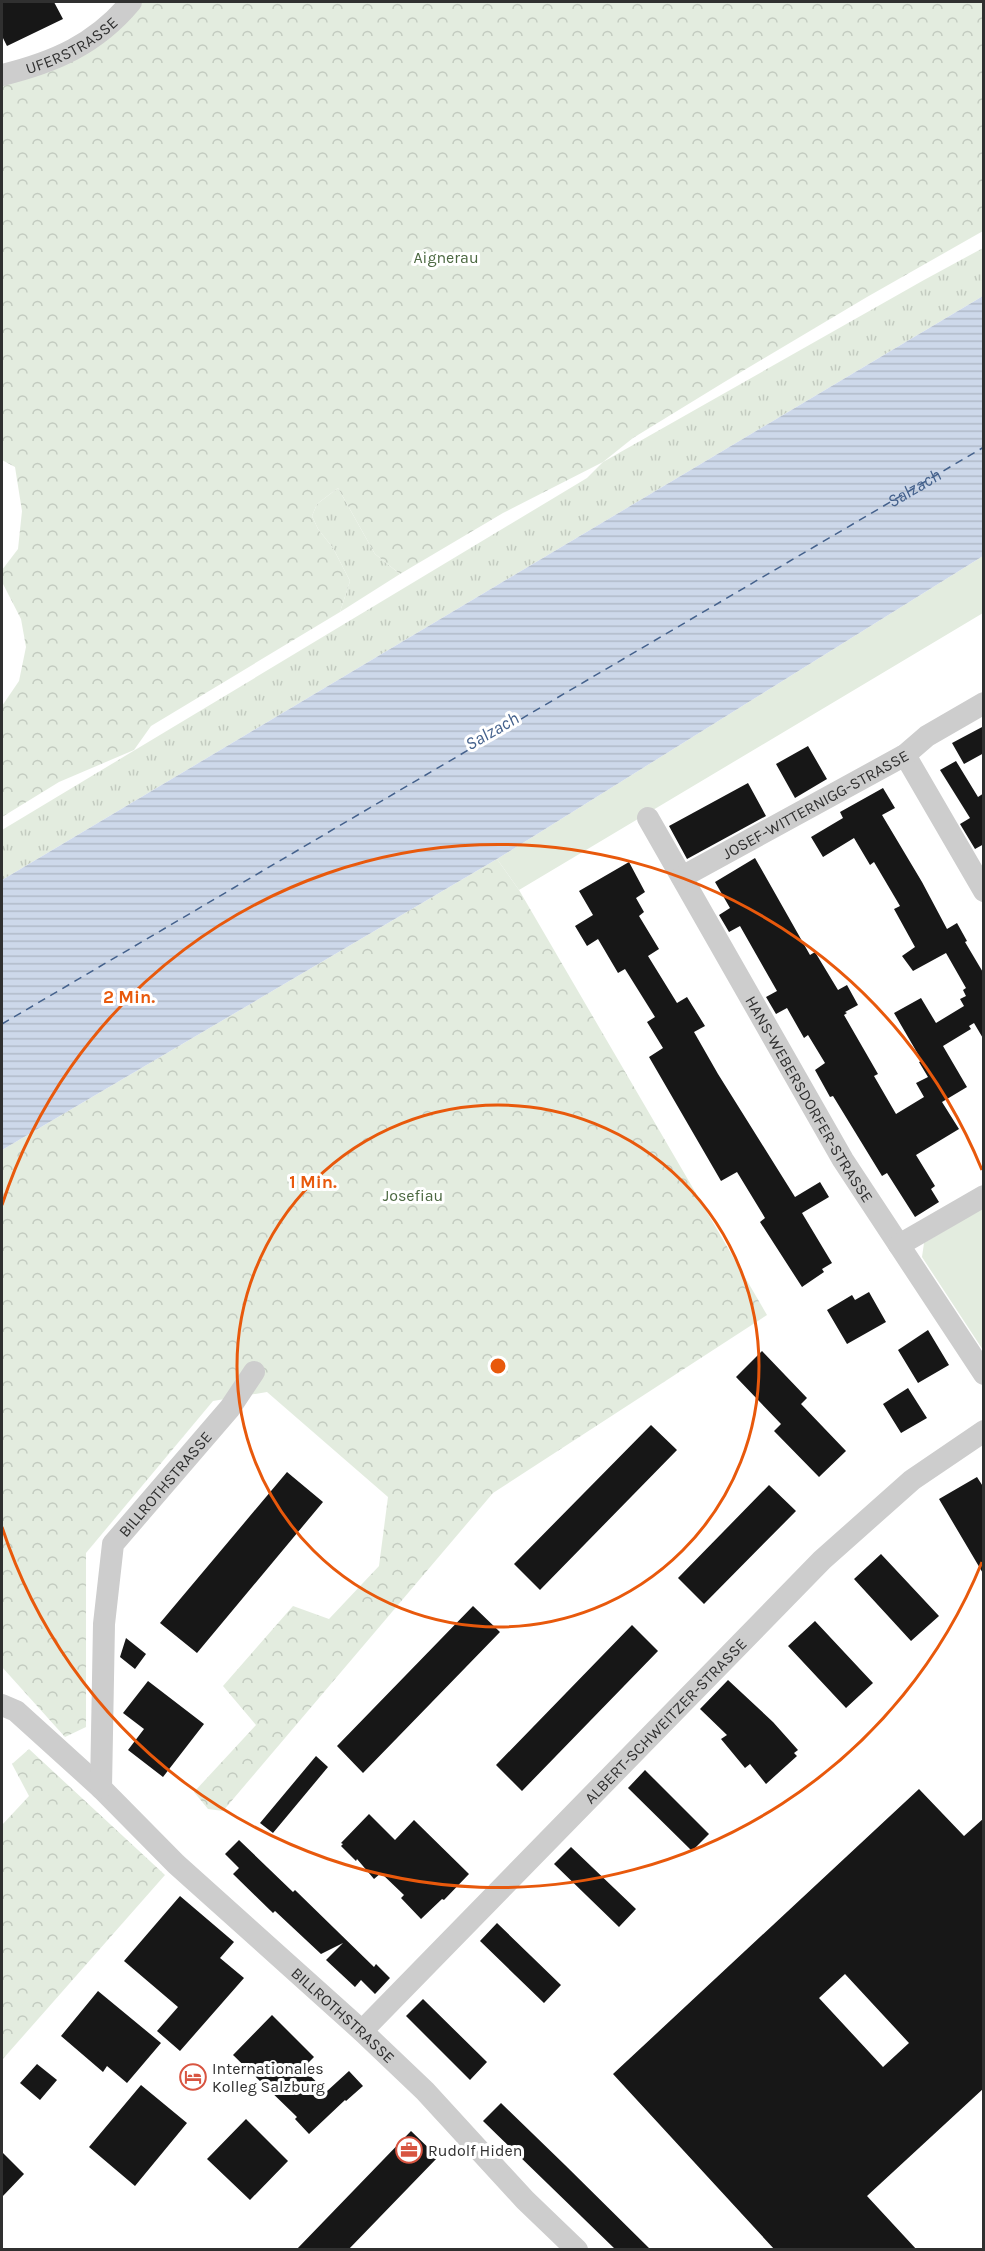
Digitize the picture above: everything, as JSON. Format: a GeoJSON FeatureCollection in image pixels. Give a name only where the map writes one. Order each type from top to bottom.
{"type":"FeatureCollection","features":[{"type":"Feature","properties":{"kind":"street","name":"UFERSTRASSE"},"geometry":{"type":"LineString","coordinates":[[2,75],[54,58],[82,45],[113,23],[131,2]]}},
{"type":"Feature","properties":{"kind":"street"},"geometry":{"type":"LineString","coordinates":[[905,755],[927,736],[984,703]]}},
{"type":"Feature","properties":{"kind":"street","name":"JOSEF-WITTERNIGG-STRASSE"},"geometry":{"type":"LineString","coordinates":[[682,877],[905,755],[984,891]]}},
{"type":"Feature","properties":{"kind":"street","name":"HANS-WEBERSDORFER-STRASSE"},"geometry":{"type":"LineString","coordinates":[[648,818],[843,1160],[984,1374]]}},
{"type":"Feature","properties":{"kind":"street"},"geometry":{"type":"LineString","coordinates":[[899,1245],[984,1196]]}},
{"type":"Feature","properties":{"kind":"street","name":"BILLROTHSTRASSE"},"geometry":{"type":"LineString","coordinates":[[101,1788],[104,1624],[113,1544],[230,1408],[254,1372]]}},
{"type":"Feature","properties":{"kind":"street","name":"ALBERT-SCHWEITZER-STRASSE"},"geometry":{"type":"LineString","coordinates":[[362,2031],[822,1560],[912,1480],[984,1431]]}},
{"type":"Feature","properties":{"kind":"street","name":"BILLROTHSTRASSE"},"geometry":{"type":"LineString","coordinates":[[2,1705],[16,1711],[101,1788],[176,1864],[362,2031],[424,2091],[525,2200],[577,2250]]}},
{"type":"Feature","properties":{"kind":"green space","name":"Aignerau"},"geometry":{"type":"Polygon","coordinates":[[[136,2],[983,2],[983,231],[726,381],[633,438],[603,462],[503,513],[400,574],[375,554],[338,488],[317,504],[312,516],[318,529],[333,548],[350,581],[340,612],[151,726],[134,750],[59,782],[2,817],[2,706],[19,681],[26,647],[21,619],[2,582],[2,570],[18,549],[22,511],[15,467],[2,460],[2,84],[136,2]]]}},
{"type":"Feature","properties":{"kind":"green space"},"geometry":{"type":"Polygon","coordinates":[[[983,248],[983,296],[2,880],[2,830],[587,478],[603,462],[983,248]]]}},
{"type":"Feature","properties":{"kind":"green space"},"geometry":{"type":"Polygon","coordinates":[[[338,488],[375,554],[400,574],[340,612],[350,581],[333,548],[318,529],[312,516],[317,504],[338,488]]]}},
{"type":"Feature","properties":{"kind":"green space"},"geometry":{"type":"Polygon","coordinates":[[[983,556],[983,613],[519,890],[497,859],[983,556]]]}},
{"type":"Feature","properties":{"kind":"green space","name":"Josefiau"},"geometry":{"type":"Polygon","coordinates":[[[497,859],[519,890],[767,1315],[493,1493],[223,1811],[208,1809],[194,1792],[256,1725],[223,1686],[293,1606],[329,1619],[379,1566],[388,1497],[267,1392],[213,1401],[86,1553],[86,1727],[65,1737],[2,1667],[2,1150],[497,859]]]}},
{"type":"Feature","properties":{"kind":"green space"},"geometry":{"type":"Polygon","coordinates":[[[983,1208],[983,1350],[922,1257],[924,1243],[983,1208]]]}},
{"type":"Feature","properties":{"kind":"green space"},"geometry":{"type":"Polygon","coordinates":[[[29,1749],[165,1875],[2,2060],[2,1825],[29,1796],[12,1764],[29,1749]]]}},
{"type":"Feature","properties":{"kind":"water","name":"Salzach"},"geometry":{"type":"Polygon","coordinates":[[[983,296],[983,556],[497,859],[2,1150],[2,880],[983,296]]]}},
{"type":"Feature","properties":{"kind":"building"},"geometry":{"type":"Polygon","coordinates":[[[2,2],[54,2],[63,19],[7,46],[2,36],[2,2]]]}},
{"type":"Feature","properties":{"kind":"building"},"geometry":{"type":"Polygon","coordinates":[[[984,726],[984,753],[964,764],[952,743],[984,726]]]}},
{"type":"Feature","properties":{"kind":"building"},"geometry":{"type":"Polygon","coordinates":[[[808,746],[827,779],[795,798],[776,764],[808,746]]]}},
{"type":"Feature","properties":{"kind":"building"},"geometry":{"type":"Polygon","coordinates":[[[956,761],[978,797],[984,793],[984,844],[975,849],[960,824],[970,818],[940,770],[956,761]]]}},
{"type":"Feature","properties":{"kind":"building"},"geometry":{"type":"Polygon","coordinates":[[[748,783],[766,816],[687,859],[669,826],[748,783]]]}},
{"type":"Feature","properties":{"kind":"building"},"geometry":{"type":"Polygon","coordinates":[[[883,788],[895,808],[882,815],[947,929],[957,923],[967,941],[965,942],[984,974],[984,1040],[974,1023],[969,1026],[971,1029],[943,1046],[967,1087],[942,1102],[959,1129],[916,1155],[935,1186],[931,1189],[939,1202],[915,1217],[887,1173],[882,1176],[833,1096],[830,1097],[815,1070],[825,1063],[808,1035],[804,1038],[787,1008],[776,1014],[766,997],[777,991],[740,926],[729,932],[719,915],[730,908],[715,882],[755,858],[810,955],[815,952],[838,990],[847,985],[858,1005],[845,1012],[847,1013],[844,1015],[878,1074],[874,1076],[896,1114],[924,1097],[916,1083],[928,1077],[919,1062],[922,1061],[894,1013],[921,998],[936,1023],[964,1006],[960,999],[966,996],[963,990],[966,988],[946,953],[913,971],[902,956],[915,947],[894,909],[900,906],[874,862],[870,865],[854,838],[823,857],[811,837],[843,818],[840,812],[883,788]]]}},
{"type":"Feature","properties":{"kind":"building"},"geometry":{"type":"Polygon","coordinates":[[[629,862],[645,892],[636,898],[644,912],[639,916],[659,949],[648,956],[677,1003],[687,997],[705,1026],[694,1032],[718,1074],[795,1197],[820,1182],[829,1197],[802,1213],[832,1263],[822,1269],[824,1272],[802,1287],[760,1222],[765,1218],[737,1172],[721,1181],[649,1057],[663,1048],[647,1022],[655,1017],[625,969],[618,973],[598,939],[587,946],[575,926],[593,915],[579,891],[629,862]]]}},
{"type":"Feature","properties":{"kind":"building"},"geometry":{"type":"Polygon","coordinates":[[[869,1292],[886,1322],[847,1344],[827,1310],[852,1295],[855,1300],[869,1292]]]}},
{"type":"Feature","properties":{"kind":"building"},"geometry":{"type":"Polygon","coordinates":[[[928,1330],[949,1365],[918,1383],[898,1350],[928,1330]]]}},
{"type":"Feature","properties":{"kind":"building"},"geometry":{"type":"Polygon","coordinates":[[[762,1351],[807,1398],[801,1404],[846,1451],[819,1477],[774,1431],[781,1424],[736,1377],[762,1351]]]}},
{"type":"Feature","properties":{"kind":"building"},"geometry":{"type":"Polygon","coordinates":[[[908,1388],[927,1418],[901,1433],[883,1404],[908,1388]]]}},
{"type":"Feature","properties":{"kind":"building"},"geometry":{"type":"Polygon","coordinates":[[[651,1425],[677,1450],[540,1590],[514,1564],[651,1425]]]}},
{"type":"Feature","properties":{"kind":"building"},"geometry":{"type":"Polygon","coordinates":[[[287,1472],[323,1502],[197,1653],[160,1623],[287,1472]]]}},
{"type":"Feature","properties":{"kind":"building"},"geometry":{"type":"Polygon","coordinates":[[[977,1477],[984,1488],[984,1575],[939,1499],[977,1477]]]}},
{"type":"Feature","properties":{"kind":"building"},"geometry":{"type":"Polygon","coordinates":[[[769,1485],[796,1511],[704,1604],[678,1578],[769,1485]]]}},
{"type":"Feature","properties":{"kind":"building"},"geometry":{"type":"Polygon","coordinates":[[[881,1554],[939,1616],[911,1641],[854,1579],[881,1554]]]}},
{"type":"Feature","properties":{"kind":"building"},"geometry":{"type":"Polygon","coordinates":[[[473,1606],[500,1632],[363,1773],[337,1746],[473,1606]]]}},
{"type":"Feature","properties":{"kind":"building"},"geometry":{"type":"Polygon","coordinates":[[[815,1621],[873,1683],[846,1708],[788,1646],[815,1621]]]}},
{"type":"Feature","properties":{"kind":"building"},"geometry":{"type":"Polygon","coordinates":[[[632,1625],[658,1651],[522,1791],[496,1765],[632,1625]]]}},
{"type":"Feature","properties":{"kind":"building"},"geometry":{"type":"Polygon","coordinates":[[[126,1638],[146,1654],[135,1669],[120,1657],[126,1638]]]}},
{"type":"Feature","properties":{"kind":"building"},"geometry":{"type":"Polygon","coordinates":[[[728,1680],[773,1722],[798,1750],[794,1753],[797,1756],[766,1784],[750,1764],[745,1768],[721,1739],[727,1735],[700,1709],[728,1680]]]}},
{"type":"Feature","properties":{"kind":"building"},"geometry":{"type":"Polygon","coordinates":[[[148,1681],[204,1724],[163,1777],[128,1750],[144,1729],[123,1713],[148,1681]]]}},
{"type":"Feature","properties":{"kind":"building"},"geometry":{"type":"Polygon","coordinates":[[[316,1756],[328,1767],[273,1833],[260,1823],[316,1756]]]}},
{"type":"Feature","properties":{"kind":"building"},"geometry":{"type":"Polygon","coordinates":[[[645,1770],[709,1834],[692,1851],[628,1788],[645,1770]]]}},
{"type":"Feature","properties":{"kind":"building"},"geometry":{"type":"Polygon","coordinates":[[[919,1789],[964,1836],[984,1818],[984,2088],[867,2196],[917,2250],[775,2250],[613,2074],[919,1789]],[[845,1974],[819,1998],[883,2067],[909,2043],[845,1974]]]}},
{"type":"Feature","properties":{"kind":"building"},"geometry":{"type":"Polygon","coordinates":[[[369,1814],[395,1840],[414,1820],[469,1874],[444,1900],[442,1899],[421,1919],[401,1898],[404,1895],[381,1873],[374,1879],[357,1859],[356,1861],[341,1846],[343,1844],[341,1843],[369,1814]]]}},
{"type":"Feature","properties":{"kind":"building"},"geometry":{"type":"Polygon","coordinates":[[[239,1840],[293,1892],[295,1890],[374,1967],[376,1964],[390,1978],[375,1994],[361,1980],[355,1987],[326,1960],[343,1943],[321,1954],[275,1911],[273,1913],[233,1874],[239,1868],[225,1854],[239,1840]]]}},
{"type":"Feature","properties":{"kind":"building"},"geometry":{"type":"Polygon","coordinates":[[[571,1847],[636,1909],[619,1927],[554,1864],[571,1847]]]}},
{"type":"Feature","properties":{"kind":"building"},"geometry":{"type":"Polygon","coordinates":[[[180,1896],[234,1942],[220,1958],[244,1978],[180,2051],[157,2031],[178,2007],[124,1961],[180,1896]]]}},
{"type":"Feature","properties":{"kind":"building"},"geometry":{"type":"Polygon","coordinates":[[[497,1923],[561,1985],[544,2003],[480,1941],[497,1923]]]}},
{"type":"Feature","properties":{"kind":"building"},"geometry":{"type":"Polygon","coordinates":[[[98,1991],[161,2043],[127,2083],[107,2066],[103,2072],[61,2036],[98,1991]]]}},
{"type":"Feature","properties":{"kind":"building"},"geometry":{"type":"Polygon","coordinates":[[[423,1999],[487,2062],[470,2080],[406,2016],[423,1999]]]}},
{"type":"Feature","properties":{"kind":"building"},"geometry":{"type":"Polygon","coordinates":[[[272,2015],[314,2057],[303,2068],[326,2092],[349,2071],[363,2086],[309,2134],[295,2119],[297,2117],[233,2055],[272,2015]]]}},
{"type":"Feature","properties":{"kind":"building"},"geometry":{"type":"Polygon","coordinates":[[[37,2064],[57,2080],[40,2100],[20,2083],[37,2064]]]}},
{"type":"Feature","properties":{"kind":"building"},"geometry":{"type":"Polygon","coordinates":[[[141,2085],[187,2123],[135,2186],[89,2147],[141,2085]]]}},
{"type":"Feature","properties":{"kind":"building"},"geometry":{"type":"Polygon","coordinates":[[[501,2103],[651,2250],[616,2250],[483,2121],[501,2103]]]}},
{"type":"Feature","properties":{"kind":"building"},"geometry":{"type":"Polygon","coordinates":[[[246,2119],[288,2161],[250,2200],[207,2159],[246,2119]]]}},
{"type":"Feature","properties":{"kind":"building"},"geometry":{"type":"Polygon","coordinates":[[[411,2131],[438,2157],[348,2250],[296,2250],[411,2131]]]}},
{"type":"Feature","properties":{"kind":"building"},"geometry":{"type":"Polygon","coordinates":[[[2,2152],[24,2174],[2,2197],[2,2152]]]}},
{"type":"Feature","properties":{"kind":"ferry route"},"geometry":{"type":"LineString","coordinates":[[2,1024],[984,447]]}},
{"type":"Feature","properties":{"kind":"place","name":"Internationales Kolleg Salzburg"},"geometry":{"type":"Point","coordinates":[193,2077]}},
{"type":"Feature","properties":{"kind":"place","name":"Rudolf Hiden"},"geometry":{"type":"Point","coordinates":[409,2150]}}]}
